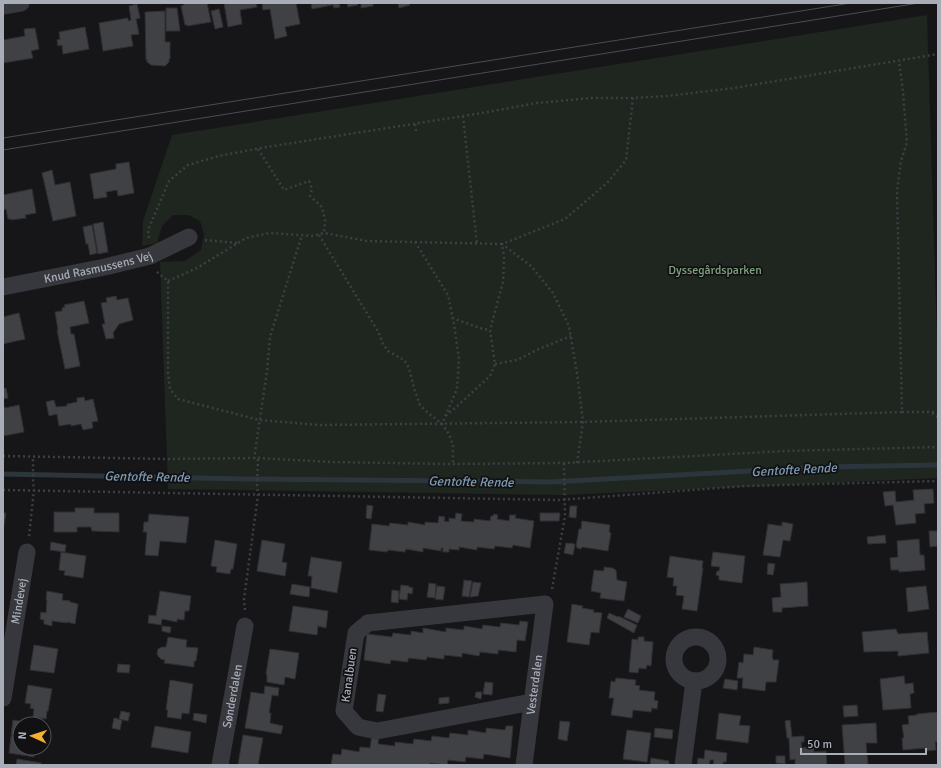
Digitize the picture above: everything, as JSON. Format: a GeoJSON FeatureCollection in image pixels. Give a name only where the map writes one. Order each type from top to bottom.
{"type":"FeatureCollection","features":[{"type":"Feature","properties":{"kind":"street"},"geometry":{"type":"LineString","coordinates":[[3,6],[21,3]]}},
{"type":"Feature","properties":{"kind":"street","name":"Knud Rasmussens Vej"},"geometry":{"type":"LineString","coordinates":[[3,287],[105,267],[150,256],[189,238]]}},
{"type":"Feature","properties":{"kind":"street","name":"Mindevej"},"geometry":{"type":"LineString","coordinates":[[3,698],[28,552]]}},
{"type":"Feature","properties":{"kind":"street","name":"Kanalbuen"},"geometry":{"type":"LineString","coordinates":[[532,702],[377,731],[358,727],[344,711],[356,633],[368,623],[545,604]]}},
{"type":"Feature","properties":{"kind":"street","name":"Vesterdalen"},"geometry":{"type":"LineString","coordinates":[[524,765],[545,604]]}},
{"type":"Feature","properties":{"kind":"street","name":"Sønderdalen"},"geometry":{"type":"LineString","coordinates":[[220,765],[245,626]]}},
{"type":"Feature","properties":{"kind":"street"},"geometry":{"type":"LineString","coordinates":[[683,765],[694,681]]}},
{"type":"Feature","properties":{"kind":"path"},"geometry":{"type":"LineString","coordinates":[[168,281],[156,271],[150,256],[148,230],[169,181],[188,165],[219,156],[258,149],[537,103],[591,98],[667,96],[734,88],[938,54]]}},
{"type":"Feature","properties":{"kind":"path"},"geometry":{"type":"LineString","coordinates":[[899,61],[907,142],[901,161],[897,191],[902,412]]}},
{"type":"Feature","properties":{"kind":"path"},"geometry":{"type":"LineString","coordinates":[[168,281],[197,268],[246,238],[270,233],[319,235],[324,233],[367,241],[502,244],[565,219],[606,183],[626,160],[633,98]]}},
{"type":"Feature","properties":{"kind":"path"},"geometry":{"type":"LineString","coordinates":[[463,116],[477,244]]}},
{"type":"Feature","properties":{"kind":"path"},"geometry":{"type":"LineString","coordinates":[[415,124],[416,131]]}},
{"type":"Feature","properties":{"kind":"path"},"geometry":{"type":"LineString","coordinates":[[258,149],[284,190],[309,181],[312,189],[310,196],[322,207],[325,220],[324,233]]}},
{"type":"Feature","properties":{"kind":"path"},"geometry":{"type":"LineString","coordinates":[[254,458],[267,372],[270,337],[302,235]]}},
{"type":"Feature","properties":{"kind":"path"},"geometry":{"type":"LineString","coordinates":[[319,235],[379,333],[383,344],[388,351],[404,360],[409,368],[420,405],[442,424],[449,434],[453,446],[453,464]]}},
{"type":"Feature","properties":{"kind":"path"},"geometry":{"type":"LineString","coordinates":[[189,238],[239,243]]}},
{"type":"Feature","properties":{"kind":"path"},"geometry":{"type":"LineString","coordinates":[[415,242],[448,295],[459,359],[457,389],[442,424]]}},
{"type":"Feature","properties":{"kind":"path"},"geometry":{"type":"LineString","coordinates":[[445,416],[464,401],[490,376],[495,364],[490,330],[504,282],[504,257],[502,244]]}},
{"type":"Feature","properties":{"kind":"path"},"geometry":{"type":"LineString","coordinates":[[502,244],[531,266],[553,293],[569,326],[583,422],[577,462]]}},
{"type":"Feature","properties":{"kind":"path"},"geometry":{"type":"LineString","coordinates":[[168,281],[168,373],[170,389],[178,399],[259,420],[319,426],[583,422],[938,412]]}},
{"type":"Feature","properties":{"kind":"path"},"geometry":{"type":"LineString","coordinates":[[452,318],[482,329],[490,330]]}},
{"type":"Feature","properties":{"kind":"path"},"geometry":{"type":"LineString","coordinates":[[495,364],[517,360],[538,349],[570,336]]}},
{"type":"Feature","properties":{"kind":"path"},"geometry":{"type":"LineString","coordinates":[[931,412],[938,417]]}},
{"type":"Feature","properties":{"kind":"path"},"geometry":{"type":"LineString","coordinates":[[3,456],[33,458],[258,458],[331,462],[453,464],[564,463],[785,452],[938,447]]}},
{"type":"Feature","properties":{"kind":"path"},"geometry":{"type":"LineString","coordinates":[[28,552],[34,490],[33,458]]}},
{"type":"Feature","properties":{"kind":"path"},"geometry":{"type":"LineString","coordinates":[[245,626],[244,598],[258,495],[258,458]]}},
{"type":"Feature","properties":{"kind":"path"},"geometry":{"type":"LineString","coordinates":[[545,604],[552,592],[565,516],[564,463]]}},
{"type":"Feature","properties":{"kind":"path"},"geometry":{"type":"LineString","coordinates":[[3,490],[258,495],[565,498],[745,486],[938,481]]}},
{"type":"Feature","properties":{"kind":"green space","name":"Dyssegårdsparken"},"geometry":{"type":"Polygon","coordinates":[[[927,15],[938,371],[938,478],[563,495],[168,489],[160,262],[185,261],[201,250],[204,234],[200,221],[188,215],[173,215],[162,226],[157,243],[142,246],[143,221],[172,135],[927,15]]]}},
{"type":"Feature","properties":{"kind":"building"},"geometry":{"type":"Polygon","coordinates":[[[183,3],[207,3],[211,22],[187,26],[185,25],[181,6],[184,5],[183,3]]]}},
{"type":"Feature","properties":{"kind":"building"},"geometry":{"type":"Polygon","coordinates":[[[224,3],[256,3],[257,7],[240,10],[242,24],[228,27],[224,3]]]}},
{"type":"Feature","properties":{"kind":"building"},"geometry":{"type":"Polygon","coordinates":[[[262,3],[296,3],[300,24],[285,27],[287,36],[275,39],[270,9],[263,10],[262,3]]]}},
{"type":"Feature","properties":{"kind":"building"},"geometry":{"type":"Polygon","coordinates":[[[311,3],[339,3],[340,7],[334,8],[332,5],[312,9],[311,3]]]}},
{"type":"Feature","properties":{"kind":"building"},"geometry":{"type":"Polygon","coordinates":[[[347,3],[358,3],[358,5],[348,7],[347,3]]]}},
{"type":"Feature","properties":{"kind":"building"},"geometry":{"type":"Polygon","coordinates":[[[361,3],[373,3],[373,6],[361,8],[361,3]]]}},
{"type":"Feature","properties":{"kind":"building"},"geometry":{"type":"Polygon","coordinates":[[[398,3],[409,3],[410,5],[399,8],[398,3]]]}},
{"type":"Feature","properties":{"kind":"building"},"geometry":{"type":"Polygon","coordinates":[[[137,4],[140,18],[136,19],[139,34],[131,35],[133,46],[103,51],[99,23],[128,18],[128,21],[131,20],[129,6],[137,4]]]}},
{"type":"Feature","properties":{"kind":"building"},"geometry":{"type":"Polygon","coordinates":[[[166,8],[177,8],[180,31],[166,31],[166,8]]]}},
{"type":"Feature","properties":{"kind":"building"},"geometry":{"type":"Polygon","coordinates":[[[219,9],[223,27],[215,29],[211,11],[219,9]]]}},
{"type":"Feature","properties":{"kind":"building"},"geometry":{"type":"Polygon","coordinates":[[[165,11],[165,42],[170,42],[170,59],[165,66],[151,65],[147,62],[147,59],[146,60],[145,12],[165,11]]]}},
{"type":"Feature","properties":{"kind":"building"},"geometry":{"type":"Polygon","coordinates":[[[85,27],[89,49],[63,54],[62,45],[58,46],[57,40],[60,39],[59,32],[85,27]]]}},
{"type":"Feature","properties":{"kind":"building"},"geometry":{"type":"Polygon","coordinates":[[[35,28],[39,49],[31,51],[33,58],[3,63],[3,40],[25,36],[24,29],[35,28]]]}},
{"type":"Feature","properties":{"kind":"building"},"geometry":{"type":"Polygon","coordinates":[[[129,162],[134,193],[118,196],[117,190],[106,192],[107,197],[94,199],[90,174],[116,169],[116,164],[129,162]]]}},
{"type":"Feature","properties":{"kind":"building"},"geometry":{"type":"Polygon","coordinates":[[[52,170],[55,185],[70,182],[76,216],[53,221],[42,173],[52,170]]]}},
{"type":"Feature","properties":{"kind":"building"},"geometry":{"type":"Polygon","coordinates":[[[32,189],[36,213],[25,215],[26,218],[8,219],[6,209],[4,210],[3,195],[32,189]]]}},
{"type":"Feature","properties":{"kind":"building"},"geometry":{"type":"Polygon","coordinates":[[[103,222],[108,252],[98,254],[93,224],[103,222]]]}},
{"type":"Feature","properties":{"kind":"building"},"geometry":{"type":"Polygon","coordinates":[[[92,225],[97,253],[90,255],[88,244],[86,244],[83,227],[92,225]]]}},
{"type":"Feature","properties":{"kind":"building"},"geometry":{"type":"Polygon","coordinates":[[[116,296],[117,300],[128,298],[133,320],[119,324],[113,333],[114,338],[106,339],[102,324],[105,324],[101,303],[107,302],[106,298],[116,296]]]}},
{"type":"Feature","properties":{"kind":"building"},"geometry":{"type":"Polygon","coordinates":[[[84,301],[89,323],[70,327],[71,334],[74,334],[80,366],[65,369],[55,312],[62,311],[62,308],[65,307],[64,305],[84,301]]]}},
{"type":"Feature","properties":{"kind":"building"},"geometry":{"type":"Polygon","coordinates":[[[19,313],[25,339],[3,344],[3,317],[19,313]]]}},
{"type":"Feature","properties":{"kind":"building"},"geometry":{"type":"Polygon","coordinates":[[[6,388],[8,398],[3,399],[3,389],[6,388]]]}},
{"type":"Feature","properties":{"kind":"building"},"geometry":{"type":"Polygon","coordinates":[[[84,397],[85,401],[93,399],[98,421],[92,422],[93,428],[83,430],[81,424],[59,426],[57,414],[49,416],[46,402],[54,400],[56,407],[67,406],[67,404],[77,402],[77,398],[84,397]]]}},
{"type":"Feature","properties":{"kind":"building"},"geometry":{"type":"Polygon","coordinates":[[[19,405],[24,432],[3,436],[3,406],[5,408],[19,405]]]}},
{"type":"Feature","properties":{"kind":"building"},"geometry":{"type":"Polygon","coordinates":[[[933,489],[934,503],[924,504],[925,513],[915,514],[916,523],[896,525],[893,505],[885,506],[883,492],[895,491],[896,502],[914,500],[913,490],[933,489]]]}},
{"type":"Feature","properties":{"kind":"building"},"geometry":{"type":"Polygon","coordinates":[[[367,505],[373,506],[371,519],[366,518],[367,505]]]}},
{"type":"Feature","properties":{"kind":"building"},"geometry":{"type":"Polygon","coordinates":[[[570,506],[577,506],[576,518],[569,517],[570,506]]]}},
{"type":"Feature","properties":{"kind":"building"},"geometry":{"type":"Polygon","coordinates":[[[75,508],[94,508],[94,513],[119,513],[119,532],[92,531],[91,527],[77,527],[77,532],[54,532],[54,512],[75,512],[75,508]]]}},
{"type":"Feature","properties":{"kind":"building"},"geometry":{"type":"Polygon","coordinates":[[[3,513],[6,513],[3,531],[3,513]]]}},
{"type":"Feature","properties":{"kind":"building"},"geometry":{"type":"Polygon","coordinates":[[[456,513],[462,514],[461,521],[474,522],[474,519],[490,521],[491,516],[494,514],[498,515],[497,519],[509,521],[510,515],[516,515],[515,518],[534,521],[530,548],[513,545],[512,548],[495,546],[494,549],[477,547],[477,550],[459,547],[459,550],[449,549],[449,552],[443,552],[443,548],[441,548],[441,551],[423,548],[423,552],[406,549],[405,552],[369,550],[372,524],[389,526],[390,523],[408,525],[408,522],[425,525],[425,522],[438,523],[439,516],[445,517],[444,521],[449,522],[449,518],[455,519],[456,513]]]}},
{"type":"Feature","properties":{"kind":"building"},"geometry":{"type":"Polygon","coordinates":[[[540,513],[560,513],[559,521],[540,521],[540,513]]]}},
{"type":"Feature","properties":{"kind":"building"},"geometry":{"type":"Polygon","coordinates":[[[149,514],[189,517],[186,543],[160,541],[158,556],[145,555],[147,532],[143,532],[144,522],[148,522],[149,514]]]}},
{"type":"Feature","properties":{"kind":"building"},"geometry":{"type":"Polygon","coordinates":[[[582,521],[610,525],[609,532],[611,533],[608,551],[582,547],[581,549],[576,547],[582,521]]]}},
{"type":"Feature","properties":{"kind":"building"},"geometry":{"type":"Polygon","coordinates":[[[782,522],[793,524],[790,541],[783,540],[780,557],[763,555],[768,524],[782,526],[782,522]]]}},
{"type":"Feature","properties":{"kind":"building"},"geometry":{"type":"Polygon","coordinates":[[[929,531],[938,531],[938,546],[930,547],[929,531]]]}},
{"type":"Feature","properties":{"kind":"building"},"geometry":{"type":"Polygon","coordinates":[[[885,535],[886,543],[868,544],[867,537],[885,535]]]}},
{"type":"Feature","properties":{"kind":"building"},"geometry":{"type":"Polygon","coordinates":[[[919,539],[920,555],[924,555],[925,570],[899,572],[899,570],[891,570],[890,558],[898,557],[897,541],[919,539]]]}},
{"type":"Feature","properties":{"kind":"building"},"geometry":{"type":"Polygon","coordinates":[[[215,540],[237,544],[233,569],[231,569],[230,574],[216,572],[217,567],[211,566],[215,540]]]}},
{"type":"Feature","properties":{"kind":"building"},"geometry":{"type":"Polygon","coordinates":[[[262,540],[285,544],[282,562],[287,563],[285,576],[257,571],[262,540]]]}},
{"type":"Feature","properties":{"kind":"building"},"geometry":{"type":"Polygon","coordinates":[[[51,542],[66,545],[65,552],[50,550],[51,542]]]}},
{"type":"Feature","properties":{"kind":"building"},"geometry":{"type":"Polygon","coordinates":[[[566,543],[575,544],[573,555],[564,553],[566,543]]]}},
{"type":"Feature","properties":{"kind":"building"},"geometry":{"type":"Polygon","coordinates":[[[61,552],[86,556],[83,578],[64,575],[65,571],[59,570],[61,552]]]}},
{"type":"Feature","properties":{"kind":"building"},"geometry":{"type":"Polygon","coordinates":[[[713,552],[745,556],[742,583],[719,580],[719,576],[716,575],[720,567],[711,566],[713,552]]]}},
{"type":"Feature","properties":{"kind":"building"},"geometry":{"type":"Polygon","coordinates":[[[670,556],[703,561],[697,611],[682,609],[684,596],[676,595],[677,586],[673,586],[674,578],[667,577],[670,556]]]}},
{"type":"Feature","properties":{"kind":"building"},"geometry":{"type":"Polygon","coordinates":[[[311,557],[342,562],[337,593],[311,588],[312,576],[308,576],[311,557]]]}},
{"type":"Feature","properties":{"kind":"building"},"geometry":{"type":"Polygon","coordinates":[[[768,563],[775,564],[773,575],[767,574],[768,563]]]}},
{"type":"Feature","properties":{"kind":"building"},"geometry":{"type":"Polygon","coordinates":[[[604,567],[616,570],[617,580],[627,582],[624,601],[600,598],[601,593],[591,591],[594,570],[604,571],[604,567]]]}},
{"type":"Feature","properties":{"kind":"building"},"geometry":{"type":"Polygon","coordinates":[[[464,580],[472,581],[469,597],[462,596],[464,580]]]}},
{"type":"Feature","properties":{"kind":"building"},"geometry":{"type":"Polygon","coordinates":[[[473,582],[481,583],[478,596],[470,597],[473,582]]]}},
{"type":"Feature","properties":{"kind":"building"},"geometry":{"type":"Polygon","coordinates":[[[807,582],[808,606],[782,608],[782,612],[773,612],[772,598],[781,597],[780,584],[807,582]]]}},
{"type":"Feature","properties":{"kind":"building"},"geometry":{"type":"Polygon","coordinates":[[[429,583],[436,584],[435,598],[427,597],[429,583]]]}},
{"type":"Feature","properties":{"kind":"building"},"geometry":{"type":"Polygon","coordinates":[[[292,584],[310,587],[309,597],[290,594],[292,584]]]}},
{"type":"Feature","properties":{"kind":"building"},"geometry":{"type":"Polygon","coordinates":[[[401,585],[413,588],[412,594],[408,593],[407,600],[399,599],[401,585]]]}},
{"type":"Feature","properties":{"kind":"building"},"geometry":{"type":"Polygon","coordinates":[[[437,586],[445,587],[443,600],[435,599],[437,586]]]}},
{"type":"Feature","properties":{"kind":"building"},"geometry":{"type":"Polygon","coordinates":[[[926,586],[929,609],[908,612],[906,588],[926,586]]]}},
{"type":"Feature","properties":{"kind":"building"},"geometry":{"type":"Polygon","coordinates":[[[392,590],[399,591],[398,603],[391,602],[392,590]]]}},
{"type":"Feature","properties":{"kind":"building"},"geometry":{"type":"Polygon","coordinates":[[[47,591],[63,594],[62,600],[78,604],[75,624],[52,621],[52,626],[44,624],[44,620],[40,619],[41,612],[46,613],[47,591]]]}},
{"type":"Feature","properties":{"kind":"building"},"geometry":{"type":"Polygon","coordinates":[[[160,591],[191,596],[189,611],[185,611],[184,620],[177,619],[177,622],[162,619],[161,625],[148,623],[149,615],[156,616],[160,591]]]}},
{"type":"Feature","properties":{"kind":"building"},"geometry":{"type":"Polygon","coordinates":[[[572,604],[583,606],[582,608],[594,610],[593,612],[602,613],[599,633],[591,632],[589,645],[567,642],[572,604]]]}},
{"type":"Feature","properties":{"kind":"building"},"geometry":{"type":"Polygon","coordinates":[[[293,606],[328,611],[326,628],[318,626],[317,635],[289,631],[293,606]]]}},
{"type":"Feature","properties":{"kind":"building"},"geometry":{"type":"Polygon","coordinates":[[[628,609],[641,616],[638,623],[624,617],[628,609]]]}},
{"type":"Feature","properties":{"kind":"building"},"geometry":{"type":"Polygon","coordinates":[[[609,613],[637,625],[634,633],[607,618],[609,613]]]}},
{"type":"Feature","properties":{"kind":"building"},"geometry":{"type":"Polygon","coordinates":[[[520,621],[528,622],[525,641],[517,640],[516,652],[498,650],[498,654],[480,652],[479,656],[462,653],[462,657],[444,655],[444,659],[427,657],[426,660],[408,658],[408,662],[391,660],[390,664],[364,660],[367,634],[392,637],[393,633],[411,635],[411,631],[423,633],[423,628],[446,632],[446,628],[464,630],[464,626],[482,629],[483,625],[500,627],[501,623],[519,625],[520,621]]]}},
{"type":"Feature","properties":{"kind":"building"},"geometry":{"type":"Polygon","coordinates":[[[162,626],[171,627],[170,633],[162,631],[162,626]]]}},
{"type":"Feature","properties":{"kind":"building"},"geometry":{"type":"Polygon","coordinates":[[[896,629],[898,634],[927,632],[929,653],[898,656],[898,651],[864,652],[862,632],[896,629]]]}},
{"type":"Feature","properties":{"kind":"building"},"geometry":{"type":"Polygon","coordinates":[[[168,637],[187,640],[186,647],[198,648],[196,661],[194,661],[194,667],[164,663],[165,660],[161,659],[157,653],[158,649],[166,647],[168,637]]]}},
{"type":"Feature","properties":{"kind":"building"},"geometry":{"type":"Polygon","coordinates":[[[638,637],[644,637],[644,641],[653,642],[651,666],[647,665],[646,669],[639,668],[638,673],[629,672],[632,639],[638,640],[638,637]]]}},
{"type":"Feature","properties":{"kind":"building"},"geometry":{"type":"Polygon","coordinates":[[[34,645],[58,649],[54,673],[30,670],[34,645]]]}},
{"type":"Feature","properties":{"kind":"building"},"geometry":{"type":"Polygon","coordinates":[[[754,647],[773,650],[773,660],[779,660],[776,682],[766,682],[765,691],[742,688],[743,678],[737,678],[739,662],[743,663],[744,654],[753,655],[754,647]]]}},
{"type":"Feature","properties":{"kind":"building"},"geometry":{"type":"Polygon","coordinates":[[[270,649],[299,653],[295,679],[285,677],[284,685],[267,682],[266,674],[270,649]]]}},
{"type":"Feature","properties":{"kind":"building"},"geometry":{"type":"Polygon","coordinates":[[[118,664],[130,665],[129,673],[117,672],[118,664]]]}},
{"type":"Feature","properties":{"kind":"building"},"geometry":{"type":"Polygon","coordinates":[[[904,676],[905,684],[913,683],[914,693],[910,694],[911,708],[883,710],[880,679],[904,676]]]}},
{"type":"Feature","properties":{"kind":"building"},"geometry":{"type":"Polygon","coordinates":[[[616,678],[636,680],[635,685],[640,686],[639,690],[655,692],[654,700],[658,701],[657,709],[652,708],[651,712],[633,710],[632,718],[611,715],[614,698],[609,698],[611,681],[615,682],[616,678]]]}},
{"type":"Feature","properties":{"kind":"building"},"geometry":{"type":"Polygon","coordinates":[[[725,679],[738,681],[737,690],[723,688],[725,679]]]}},
{"type":"Feature","properties":{"kind":"building"},"geometry":{"type":"Polygon","coordinates":[[[170,680],[193,684],[189,714],[182,713],[181,719],[167,717],[168,710],[166,710],[170,680]]]}},
{"type":"Feature","properties":{"kind":"building"},"geometry":{"type":"Polygon","coordinates":[[[485,682],[493,683],[492,695],[483,694],[485,682]]]}},
{"type":"Feature","properties":{"kind":"building"},"geometry":{"type":"Polygon","coordinates":[[[28,685],[52,689],[46,716],[33,716],[34,709],[30,708],[31,704],[25,703],[28,685]]]}},
{"type":"Feature","properties":{"kind":"building"},"geometry":{"type":"Polygon","coordinates":[[[265,686],[279,688],[278,696],[272,695],[269,713],[271,713],[270,723],[283,726],[281,734],[245,728],[251,692],[264,694],[265,686]]]}},
{"type":"Feature","properties":{"kind":"building"},"geometry":{"type":"Polygon","coordinates":[[[476,692],[482,692],[481,699],[475,697],[476,692]]]}},
{"type":"Feature","properties":{"kind":"building"},"geometry":{"type":"Polygon","coordinates":[[[378,694],[386,695],[383,712],[376,711],[378,694]]]}},
{"type":"Feature","properties":{"kind":"building"},"geometry":{"type":"Polygon","coordinates":[[[449,697],[449,703],[439,704],[439,698],[449,697]]]}},
{"type":"Feature","properties":{"kind":"building"},"geometry":{"type":"Polygon","coordinates":[[[857,705],[858,716],[844,717],[843,706],[857,705]]]}},
{"type":"Feature","properties":{"kind":"building"},"geometry":{"type":"Polygon","coordinates":[[[121,711],[130,713],[128,721],[119,719],[121,711]]]}},
{"type":"Feature","properties":{"kind":"building"},"geometry":{"type":"Polygon","coordinates":[[[938,712],[938,742],[935,742],[936,750],[926,751],[926,748],[903,750],[902,738],[904,738],[902,725],[909,724],[908,716],[938,712]]]}},
{"type":"Feature","properties":{"kind":"building"},"geometry":{"type":"Polygon","coordinates":[[[194,713],[207,715],[206,723],[193,720],[194,713]]]}},
{"type":"Feature","properties":{"kind":"building"},"geometry":{"type":"Polygon","coordinates":[[[719,713],[741,716],[739,725],[750,726],[748,743],[716,739],[719,713]]]}},
{"type":"Feature","properties":{"kind":"building"},"geometry":{"type":"Polygon","coordinates":[[[114,718],[122,720],[120,730],[112,728],[114,718]]]}},
{"type":"Feature","properties":{"kind":"building"},"geometry":{"type":"Polygon","coordinates":[[[790,720],[792,737],[804,736],[804,742],[801,742],[802,748],[814,747],[814,752],[826,751],[827,765],[795,765],[795,759],[790,760],[789,738],[787,738],[785,721],[790,720]]]}},
{"type":"Feature","properties":{"kind":"building"},"geometry":{"type":"Polygon","coordinates":[[[560,721],[570,722],[567,741],[558,739],[560,721]]]}},
{"type":"Feature","properties":{"kind":"building"},"geometry":{"type":"Polygon","coordinates":[[[876,723],[877,743],[866,743],[868,765],[845,765],[842,725],[876,723]]]}},
{"type":"Feature","properties":{"kind":"building"},"geometry":{"type":"Polygon","coordinates":[[[155,726],[191,732],[188,753],[151,747],[155,726]]]}},
{"type":"Feature","properties":{"kind":"building"},"geometry":{"type":"Polygon","coordinates":[[[506,726],[513,726],[510,758],[484,754],[483,759],[466,757],[465,762],[448,760],[447,765],[430,763],[430,765],[331,765],[333,754],[341,755],[342,749],[359,752],[360,747],[370,748],[372,735],[379,734],[378,744],[395,746],[395,742],[413,744],[414,739],[431,741],[432,736],[449,738],[450,733],[468,735],[468,730],[486,733],[486,728],[505,730],[506,726]]]}},
{"type":"Feature","properties":{"kind":"building"},"geometry":{"type":"Polygon","coordinates":[[[655,728],[673,730],[672,739],[654,737],[655,728]]]}},
{"type":"Feature","properties":{"kind":"building"},"geometry":{"type":"Polygon","coordinates":[[[627,730],[651,733],[647,762],[623,759],[627,730]]]}},
{"type":"Feature","properties":{"kind":"building"},"geometry":{"type":"Polygon","coordinates":[[[243,735],[263,738],[258,765],[238,765],[243,735]]]}},
{"type":"Feature","properties":{"kind":"building"},"geometry":{"type":"Polygon","coordinates":[[[11,736],[12,753],[9,753],[11,736]]]}},
{"type":"Feature","properties":{"kind":"building"},"geometry":{"type":"Polygon","coordinates":[[[705,750],[727,753],[726,762],[723,762],[723,765],[713,765],[714,760],[710,760],[709,765],[697,765],[698,758],[704,759],[705,750]]]}},
{"type":"Feature","properties":{"kind":"building"},"geometry":{"type":"Polygon","coordinates":[[[776,756],[785,756],[785,764],[776,763],[776,756]]]}},
{"type":"Feature","properties":{"kind":"building"},"geometry":{"type":"Polygon","coordinates":[[[651,758],[669,761],[669,765],[650,765],[651,758]]]}},
{"type":"Feature","properties":{"kind":"building"},"geometry":{"type":"Polygon","coordinates":[[[17,759],[41,763],[41,765],[16,765],[17,759]]]}},
{"type":"Feature","properties":{"kind":"waterway","name":"Gentofte Rende"},"geometry":{"type":"LineString","coordinates":[[3,474],[246,479],[551,482],[824,467],[938,465]]}},
{"type":"Feature","properties":{"kind":"tram line"},"geometry":{"type":"LineString","coordinates":[[3,138],[851,3]]}},
{"type":"Feature","properties":{"kind":"tram line"},"geometry":{"type":"LineString","coordinates":[[3,150],[919,3]]}}]}
